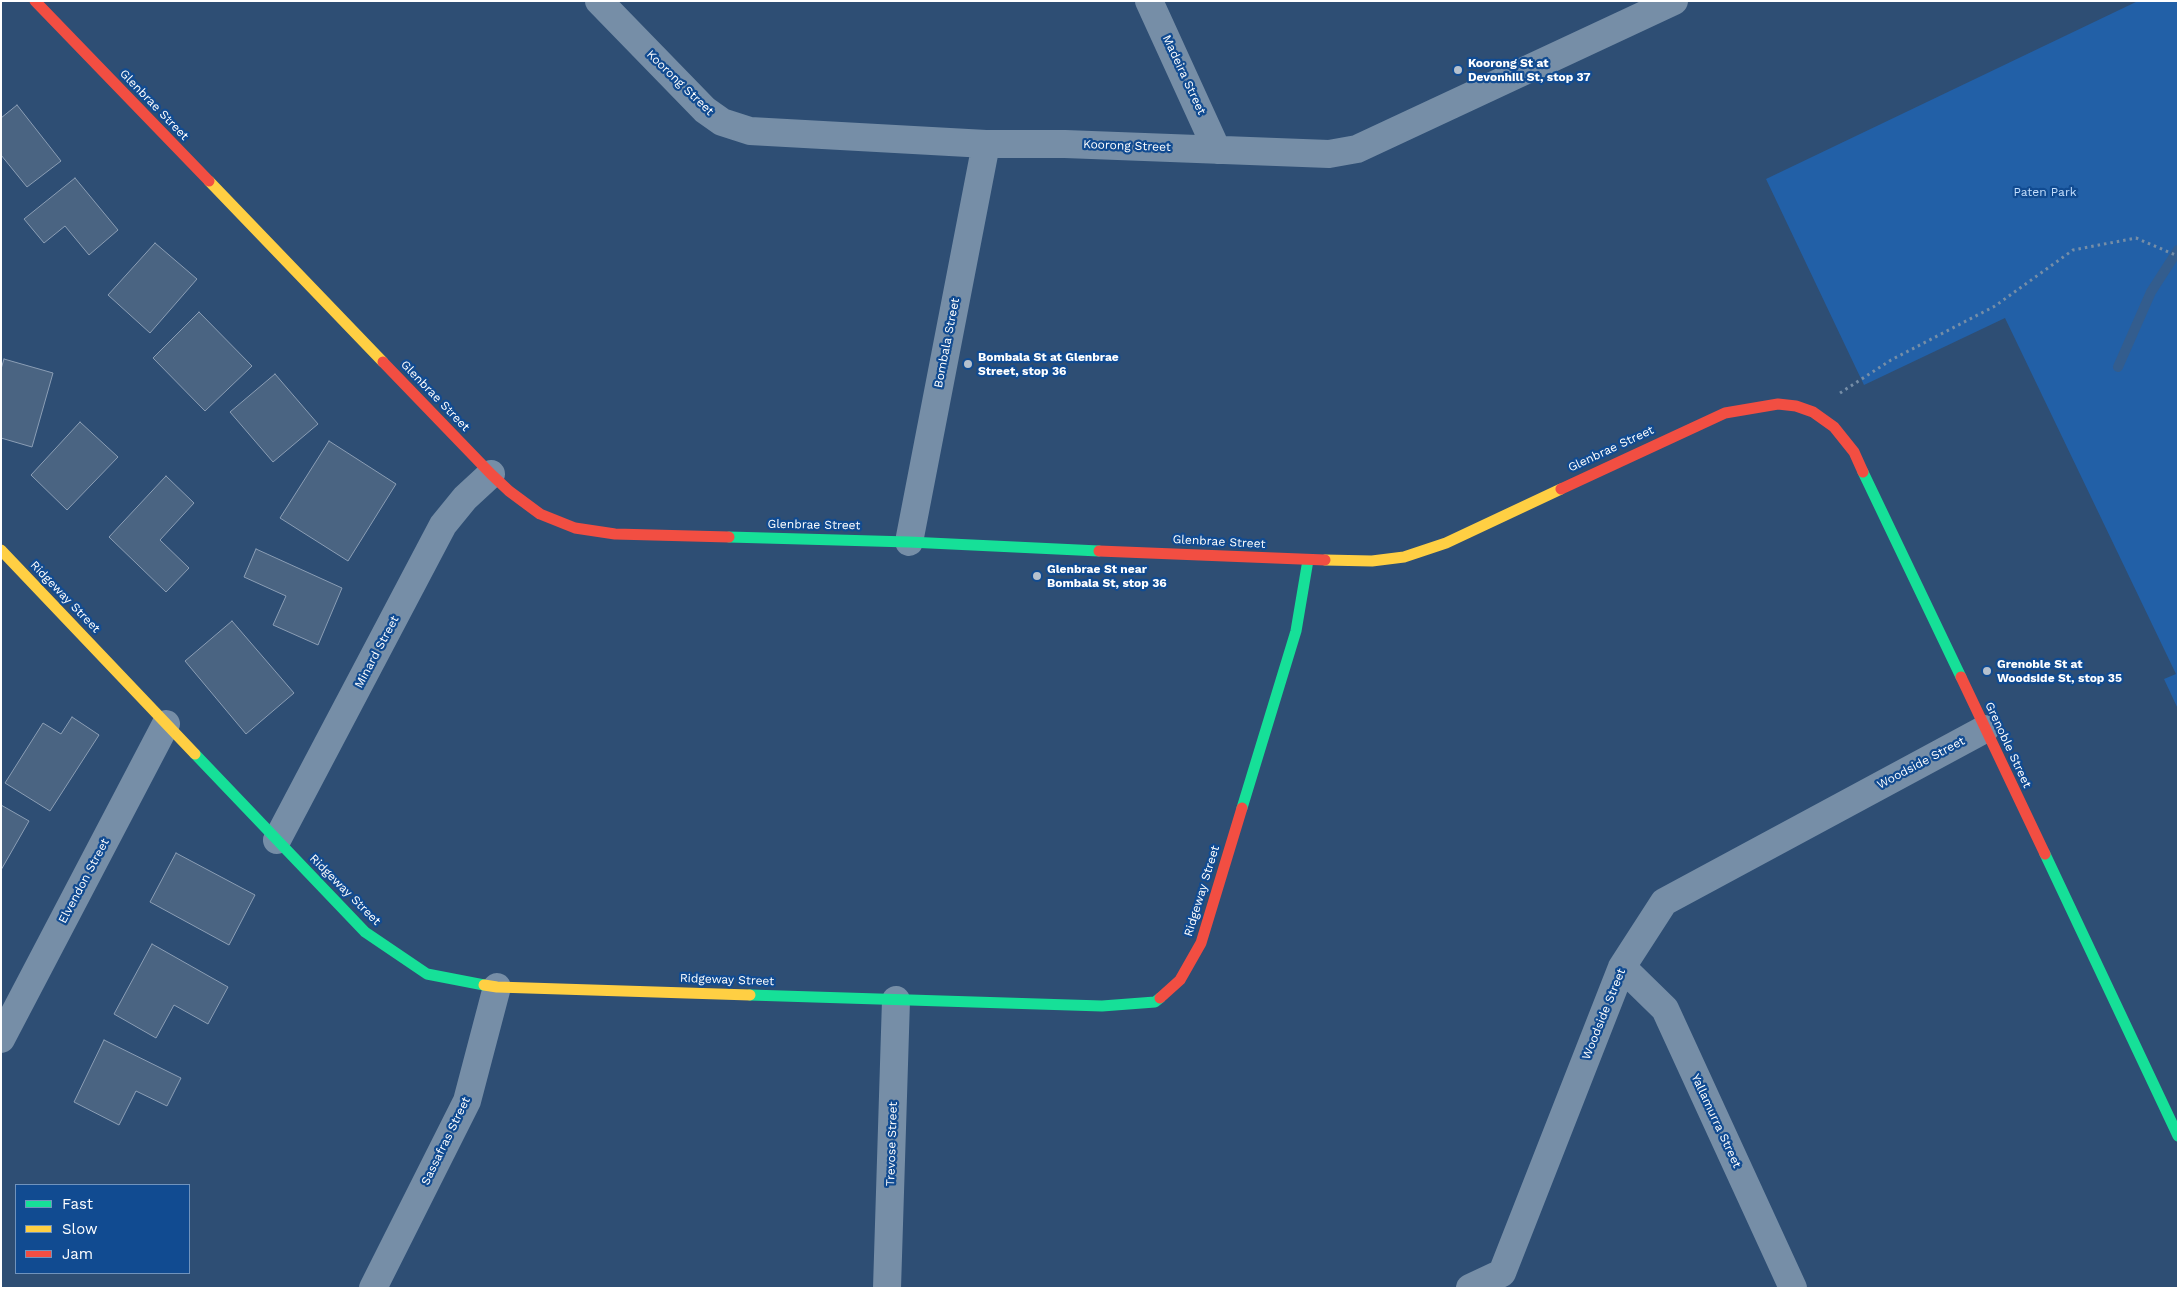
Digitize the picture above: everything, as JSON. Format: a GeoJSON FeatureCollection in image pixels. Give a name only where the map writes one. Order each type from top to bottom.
{"type":"FeatureCollection","features":[{"type":"Feature","properties":{"kind":"street","name":"Glenbrae Street"},"geometry":{"type":"LineString","coordinates":[[35,1],[508,491],[540,514],[575,528],[595,532],[909,542],[1308,560],[1372,561],[1404,557],[1446,543],[1725,413],[1778,404]]}},
{"type":"Feature","properties":{"kind":"street","name":"Koorong Street"},"geometry":{"type":"LineString","coordinates":[[598,1],[705,110],[722,122],[750,131],[986,144],[1065,144],[1329,154],[1357,149],[1645,8],[1674,1]]}},
{"type":"Feature","properties":{"kind":"street","name":"Madeira Street"},"geometry":{"type":"LineString","coordinates":[[1149,1],[1217,150]]}},
{"type":"Feature","properties":{"kind":"street","name":"Bombala Street"},"geometry":{"type":"LineString","coordinates":[[909,542],[986,144]]}},
{"type":"Feature","properties":{"kind":"street","name":"Grenoble Street"},"geometry":{"type":"LineString","coordinates":[[1778,404],[1796,406],[1813,412],[1834,427],[1854,452],[2178,1136]]}},
{"type":"Feature","properties":{"kind":"street","name":"Minard Street"},"geometry":{"type":"LineString","coordinates":[[277,840],[443,525],[465,498],[491,474]]}},
{"type":"Feature","properties":{"kind":"street","name":"Ridgeway Street"},"geometry":{"type":"LineString","coordinates":[[1,550],[365,932],[427,974],[498,986],[1102,1006],[1155,1002],[1180,980],[1201,943],[1296,631],[1308,560]]}},
{"type":"Feature","properties":{"kind":"street","name":"Elvendon Street"},"geometry":{"type":"LineString","coordinates":[[1,1039],[166,724]]}},
{"type":"Feature","properties":{"kind":"street","name":"Woodside Street"},"geometry":{"type":"LineString","coordinates":[[1470,1288],[1502,1273],[1622,967],[1664,902],[1985,729]]}},
{"type":"Feature","properties":{"kind":"street","name":"Yallamurra Street"},"geometry":{"type":"LineString","coordinates":[[1622,967],[1665,1009],[1793,1288]]}},
{"type":"Feature","properties":{"kind":"street","name":"Sassafras Street"},"geometry":{"type":"LineString","coordinates":[[374,1288],[466,1101],[498,986]]}},
{"type":"Feature","properties":{"kind":"street","name":"Trevose Street"},"geometry":{"type":"LineString","coordinates":[[887,1288],[896,1000]]}},
{"type":"Feature","properties":{"kind":"path"},"geometry":{"type":"LineString","coordinates":[[1813,412],[1891,360],[1995,306],[2073,250],[2136,238],[2178,256]]}},
{"type":"Feature","properties":{"kind":"green space","name":"Paten Park"},"geometry":{"type":"Polygon","coordinates":[[[2138,1],[2178,1],[2178,709],[2164,679],[2176,674],[2005,318],[1864,385],[1766,179],[2138,1]]]}},
{"type":"Feature","properties":{"kind":"building"},"geometry":{"type":"Polygon","coordinates":[[[17,105],[61,161],[27,187],[1,155],[1,118],[17,105]]]}},
{"type":"Feature","properties":{"kind":"building"},"geometry":{"type":"Polygon","coordinates":[[[75,178],[118,230],[89,255],[65,226],[44,243],[24,219],[75,178]]]}},
{"type":"Feature","properties":{"kind":"building"},"geometry":{"type":"Polygon","coordinates":[[[155,243],[197,279],[150,333],[108,295],[155,243]]]}},
{"type":"Feature","properties":{"kind":"building"},"geometry":{"type":"Polygon","coordinates":[[[199,312],[252,366],[205,411],[153,358],[199,312]]]}},
{"type":"Feature","properties":{"kind":"building"},"geometry":{"type":"Polygon","coordinates":[[[4,359],[53,373],[32,447],[1,438],[1,369],[4,359]]]}},
{"type":"Feature","properties":{"kind":"building"},"geometry":{"type":"Polygon","coordinates":[[[275,374],[318,424],[273,462],[230,412],[275,374]]]}},
{"type":"Feature","properties":{"kind":"building"},"geometry":{"type":"Polygon","coordinates":[[[80,422],[118,457],[67,510],[31,475],[80,422]]]}},
{"type":"Feature","properties":{"kind":"building"},"geometry":{"type":"Polygon","coordinates":[[[329,441],[396,484],[348,561],[280,518],[329,441]]]}},
{"type":"Feature","properties":{"kind":"building"},"geometry":{"type":"Polygon","coordinates":[[[166,476],[194,503],[160,540],[189,568],[166,592],[109,537],[166,476]]]}},
{"type":"Feature","properties":{"kind":"building"},"geometry":{"type":"Polygon","coordinates":[[[256,549],[342,588],[318,645],[273,625],[286,596],[244,577],[256,549]]]}},
{"type":"Feature","properties":{"kind":"building"},"geometry":{"type":"Polygon","coordinates":[[[232,621],[294,693],[246,734],[185,661],[232,621]]]}},
{"type":"Feature","properties":{"kind":"building"},"geometry":{"type":"Polygon","coordinates":[[[72,717],[99,735],[50,811],[5,783],[43,723],[61,734],[72,717]]]}},
{"type":"Feature","properties":{"kind":"building"},"geometry":{"type":"Polygon","coordinates":[[[1,805],[29,821],[1,870],[1,805]]]}},
{"type":"Feature","properties":{"kind":"building"},"geometry":{"type":"Polygon","coordinates":[[[176,853],[255,895],[229,945],[150,902],[176,853]]]}},
{"type":"Feature","properties":{"kind":"building"},"geometry":{"type":"Polygon","coordinates":[[[152,944],[228,987],[208,1024],[174,1005],[156,1038],[114,1014],[152,944]]]}},
{"type":"Feature","properties":{"kind":"building"},"geometry":{"type":"Polygon","coordinates":[[[104,1040],[181,1078],[167,1106],[136,1091],[119,1125],[74,1102],[104,1040]]]}},
{"type":"Feature","properties":{"kind":"waterway"},"geometry":{"type":"LineString","coordinates":[[2118,367],[2151,292],[2178,250]]}},
{"type":"Feature","properties":{"kind":"traffic: fast"},"geometry":{"type":"LineString","coordinates":[[1863,472],[1961,677]]}},
{"type":"Feature","properties":{"kind":"traffic: fast"},"geometry":{"type":"LineString","coordinates":[[729,537],[909,542],[1099,551]]}},
{"type":"Feature","properties":{"kind":"traffic: fast"},"geometry":{"type":"LineString","coordinates":[[1242,808],[1296,631],[1308,560]]}},
{"type":"Feature","properties":{"kind":"traffic: fast"},"geometry":{"type":"LineString","coordinates":[[195,754],[365,932],[427,974],[484,985]]}},
{"type":"Feature","properties":{"kind":"traffic: fast"},"geometry":{"type":"LineString","coordinates":[[2045,854],[2178,1136]]}},
{"type":"Feature","properties":{"kind":"traffic: fast"},"geometry":{"type":"LineString","coordinates":[[750,995],[1102,1006],[1155,1002],[1160,998]]}},
{"type":"Feature","properties":{"kind":"traffic: slow"},"geometry":{"type":"LineString","coordinates":[[209,181],[383,362]]}},
{"type":"Feature","properties":{"kind":"traffic: slow"},"geometry":{"type":"LineString","coordinates":[[1325,560],[1372,561],[1404,557],[1446,543],[1561,489]]}},
{"type":"Feature","properties":{"kind":"traffic: slow"},"geometry":{"type":"LineString","coordinates":[[1,550],[195,754]]}},
{"type":"Feature","properties":{"kind":"traffic: slow"},"geometry":{"type":"LineString","coordinates":[[484,985],[497,987],[750,995]]}},
{"type":"Feature","properties":{"kind":"traffic: jam"},"geometry":{"type":"LineString","coordinates":[[35,1],[209,181]]}},
{"type":"Feature","properties":{"kind":"traffic: jam"},"geometry":{"type":"LineString","coordinates":[[383,362],[491,474],[509,491],[540,514],[575,528],[615,534],[729,537]]}},
{"type":"Feature","properties":{"kind":"traffic: jam"},"geometry":{"type":"LineString","coordinates":[[1561,489],[1725,413],[1778,404],[1796,406],[1813,412],[1834,427],[1854,452],[1863,472]]}},
{"type":"Feature","properties":{"kind":"traffic: jam"},"geometry":{"type":"LineString","coordinates":[[1099,551],[1325,560]]}},
{"type":"Feature","properties":{"kind":"traffic: jam"},"geometry":{"type":"LineString","coordinates":[[1961,677],[2045,854]]}},
{"type":"Feature","properties":{"kind":"traffic: jam"},"geometry":{"type":"LineString","coordinates":[[1160,998],[1180,980],[1201,943],[1242,808]]}},
{"type":"Feature","properties":{"kind":"place","name":"Koorong St at Devonhill St, stop 37"},"geometry":{"type":"Point","coordinates":[1458,70]}},
{"type":"Feature","properties":{"kind":"place","name":"Bombala St at Glenbrae Street, stop 36"},"geometry":{"type":"Point","coordinates":[968,364]}},
{"type":"Feature","properties":{"kind":"place","name":"Glenbrae St near Bombala St, stop 36"},"geometry":{"type":"Point","coordinates":[1037,576]}},
{"type":"Feature","properties":{"kind":"place","name":"Grenoble St at Woodside St, stop 35"},"geometry":{"type":"Point","coordinates":[1987,671]}}]}
